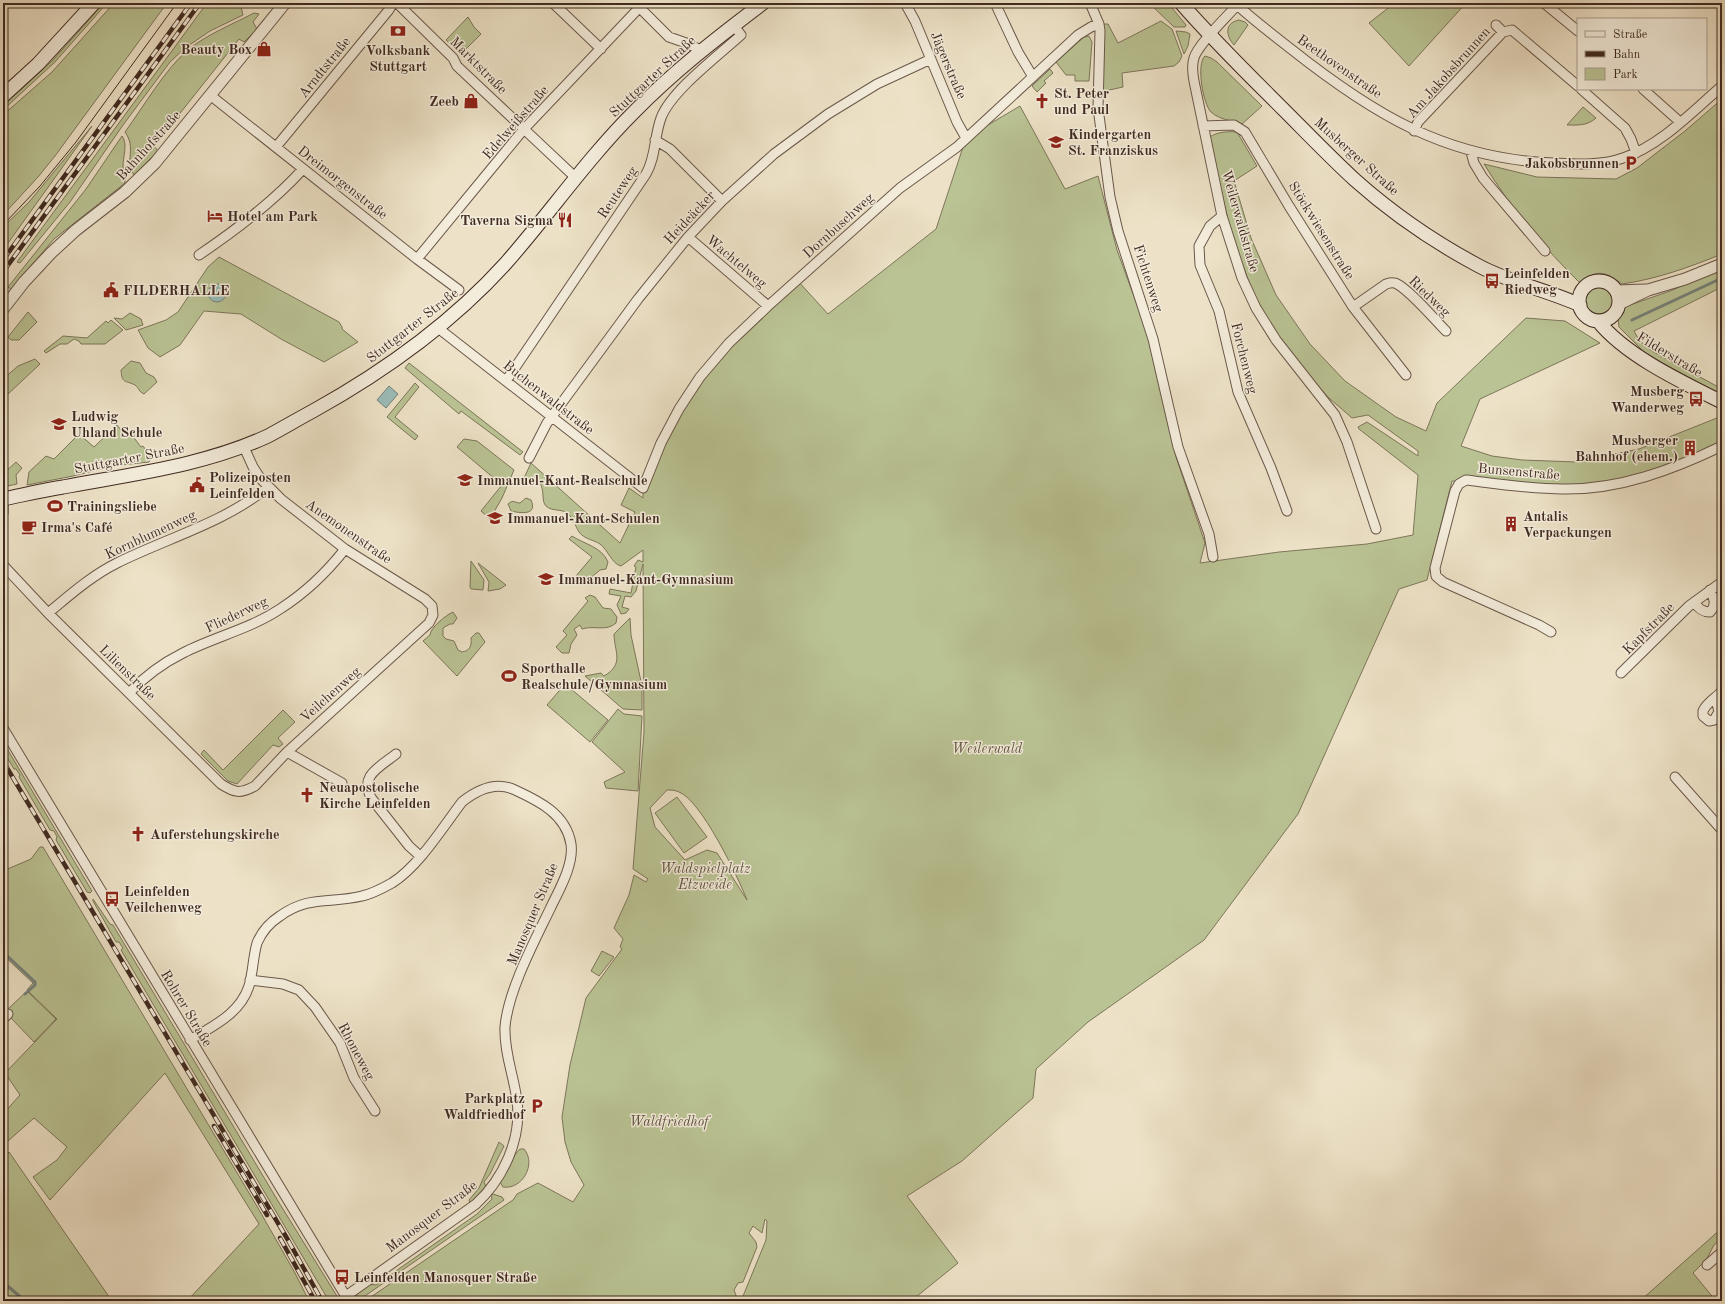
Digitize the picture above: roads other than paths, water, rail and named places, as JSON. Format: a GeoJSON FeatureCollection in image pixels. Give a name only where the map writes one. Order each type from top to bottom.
{"type":"FeatureCollection","features":[{"type":"Feature","properties":{"kind":"main road"},"geometry":{"type":"LineString","coordinates":[[5,90],[42,60],[94,3]]}},
{"type":"Feature","properties":{"kind":"main road","name":"Stuttgarter Straße"},"geometry":{"type":"LineString","coordinates":[[3,499],[60,487],[168,468],[206,458],[244,445],[268,436],[355,387],[397,360],[438,328],[474,296],[506,263],[576,178],[635,110],[666,81],[763,3]]}},
{"type":"Feature","properties":{"kind":"main road","name":"Musberger Straße"},"geometry":{"type":"LineString","coordinates":[[1181,3],[1210,36],[1331,158],[1365,189],[1394,212],[1438,242],[1478,265],[1514,281],[1542,289],[1580,305]]}},
{"type":"Feature","properties":{"kind":"main road"},"geometry":{"type":"LineString","coordinates":[[1601,281],[1611,285],[1616,291],[1619,297],[1619,304],[1617,311],[1612,316],[1606,320],[1598,321],[1586,316],[1580,305],[1580,298],[1583,290],[1592,283],[1601,281]]}},
{"type":"Feature","properties":{"kind":"main road","name":"Musberger Straße"},"geometry":{"type":"LineString","coordinates":[[1542,289],[1583,290]]}},
{"type":"Feature","properties":{"kind":"main road","name":"Filderstraße"},"geometry":{"type":"LineString","coordinates":[[1612,316],[1613,322],[1624,345]]}},
{"type":"Feature","properties":{"kind":"main road","name":"Filderstraße"},"geometry":{"type":"LineString","coordinates":[[1598,321],[1613,338],[1666,373],[1722,402]]}},
{"type":"Feature","properties":{"kind":"street","name":"Bahnhofstraße"},"geometry":{"type":"LineString","coordinates":[[3,310],[24,282],[51,253],[76,230],[126,192],[166,152],[285,3]]}},
{"type":"Feature","properties":{"kind":"street","name":"Arndtstraße"},"geometry":{"type":"LineString","coordinates":[[276,147],[393,3]]}},
{"type":"Feature","properties":{"kind":"street","name":"Marktstraße"},"geometry":{"type":"LineString","coordinates":[[397,3],[453,58],[457,66],[576,178]]}},
{"type":"Feature","properties":{"kind":"street"},"geometry":{"type":"LineString","coordinates":[[553,3],[601,49]]}},
{"type":"Feature","properties":{"kind":"street","name":"Jägerstraße"},"geometry":{"type":"LineString","coordinates":[[905,3],[915,21],[957,122],[966,138]]}},
{"type":"Feature","properties":{"kind":"street"},"geometry":{"type":"LineString","coordinates":[[995,3],[1018,52],[1033,77]]}},
{"type":"Feature","properties":{"kind":"street","name":"Fichtenweg"},"geometry":{"type":"LineString","coordinates":[[1090,3],[1099,24],[1101,38],[1098,108],[1110,197],[1123,246],[1150,326],[1178,447],[1209,534],[1213,557]]}},
{"type":"Feature","properties":{"kind":"street"},"geometry":{"type":"LineString","coordinates":[[1544,3],[1577,30]]}},
{"type":"Feature","properties":{"kind":"street","name":"Beethovenstraße"},"geometry":{"type":"LineString","coordinates":[[1210,36],[1236,4],[1315,68],[1359,99],[1414,131],[1471,152],[1505,159],[1530,162],[1580,164],[1613,161],[1636,153],[1680,122],[1722,86]]}},
{"type":"Feature","properties":{"kind":"street","name":"Edelweißstraße"},"geometry":{"type":"LineString","coordinates":[[417,259],[524,129],[601,49],[637,5]]}},
{"type":"Feature","properties":{"kind":"street"},"geometry":{"type":"LineString","coordinates":[[637,5],[669,37],[689,44],[702,51]]}},
{"type":"Feature","properties":{"kind":"street","name":"Dornbuschweg"},"geometry":{"type":"LineString","coordinates":[[643,488],[661,443],[689,393],[717,356],[768,306],[900,188],[933,165],[966,138],[1078,35],[1099,24]]}},
{"type":"Feature","properties":{"kind":"street","name":"Am Jakobsbrunnen"},"geometry":{"type":"LineString","coordinates":[[1496,25],[1503,32]]}},
{"type":"Feature","properties":{"kind":"street","name":"Reuteweg"},"geometry":{"type":"LineString","coordinates":[[506,380],[646,174],[653,160],[655,140],[661,118],[672,100],[687,84],[741,35],[734,26]]}},
{"type":"Feature","properties":{"kind":"street","name":"Am Jakobsbrunnen"},"geometry":{"type":"LineString","coordinates":[[1414,131],[1418,122],[1503,32],[1512,30],[1577,85]]}},
{"type":"Feature","properties":{"kind":"street","name":"Weilerwaldstraße"},"geometry":{"type":"LineString","coordinates":[[1210,36],[1196,53],[1193,66],[1203,126],[1222,216],[1238,267],[1256,308],[1284,352],[1329,405],[1340,422],[1376,529]]}},
{"type":"Feature","properties":{"kind":"street","name":"Heideäcker"},"geometry":{"type":"LineString","coordinates":[[529,458],[543,428],[651,282],[688,237],[722,201],[774,154],[828,114],[877,84],[931,59]]}},
{"type":"Feature","properties":{"kind":"street"},"geometry":{"type":"LineString","coordinates":[[1582,90],[1625,128],[1636,153]]}},
{"type":"Feature","properties":{"kind":"street"},"geometry":{"type":"LineString","coordinates":[[1644,90],[1680,122]]}},
{"type":"Feature","properties":{"kind":"street","name":"Dreimorgenstraße"},"geometry":{"type":"LineString","coordinates":[[210,95],[458,290]]}},
{"type":"Feature","properties":{"kind":"street","name":"Stöckwiesenstraße"},"geometry":{"type":"LineString","coordinates":[[1203,126],[1234,125],[1245,132],[1289,206],[1353,307],[1406,375]]}},
{"type":"Feature","properties":{"kind":"street"},"geometry":{"type":"LineString","coordinates":[[655,140],[670,149],[722,201]]}},
{"type":"Feature","properties":{"kind":"street"},"geometry":{"type":"LineString","coordinates":[[1471,152],[1474,163],[1483,178],[1545,251]]}},
{"type":"Feature","properties":{"kind":"street"},"geometry":{"type":"LineString","coordinates":[[199,255],[235,229],[303,169]]}},
{"type":"Feature","properties":{"kind":"street","name":"Forchenweg"},"geometry":{"type":"LineString","coordinates":[[1222,216],[1210,226],[1199,246],[1200,266],[1219,311],[1238,392],[1272,468],[1287,511]]}},
{"type":"Feature","properties":{"kind":"street","name":"Wachtelweg"},"geometry":{"type":"LineString","coordinates":[[688,237],[768,306]]}},
{"type":"Feature","properties":{"kind":"street"},"geometry":{"type":"LineString","coordinates":[[1619,304],[1648,290],[1685,279],[1722,264]]}},
{"type":"Feature","properties":{"kind":"street","name":"Riedweg"},"geometry":{"type":"LineString","coordinates":[[1353,307],[1386,284],[1391,282],[1396,283],[1446,331]]}},
{"type":"Feature","properties":{"kind":"street"},"geometry":{"type":"LineString","coordinates":[[1616,291],[1648,290]]}},
{"type":"Feature","properties":{"kind":"street","name":"Buchenwaldstraße"},"geometry":{"type":"LineString","coordinates":[[438,328],[643,488]]}},
{"type":"Feature","properties":{"kind":"street","name":"Anemonenstraße"},"geometry":{"type":"LineString","coordinates":[[244,445],[253,467],[268,487],[315,527],[345,549],[425,599],[432,606],[433,611]]}},
{"type":"Feature","properties":{"kind":"street","name":"Bunsenstraße"},"geometry":{"type":"LineString","coordinates":[[1551,632],[1539,625],[1443,582],[1436,576],[1434,568],[1455,491],[1459,484],[1466,480],[1530,488],[1564,489],[1610,485],[1630,482],[1667,470],[1722,446]]}},
{"type":"Feature","properties":{"kind":"street","name":"Kornblumenweg"},"geometry":{"type":"LineString","coordinates":[[48,613],[86,582],[116,564],[241,507],[268,487]]}},
{"type":"Feature","properties":{"kind":"street"},"geometry":{"type":"LineString","coordinates":[[3,499],[3,513]]}},
{"type":"Feature","properties":{"kind":"street","name":"Fliederweg"},"geometry":{"type":"LineString","coordinates":[[129,693],[163,665],[183,653],[241,629],[280,609],[317,580],[335,562],[345,549]]}},
{"type":"Feature","properties":{"kind":"street","name":"Lilienstraße"},"geometry":{"type":"LineString","coordinates":[[3,565],[48,613],[221,784],[232,791],[239,791]]}},
{"type":"Feature","properties":{"kind":"street","name":"Kapfstraße"},"geometry":{"type":"LineString","coordinates":[[1621,673],[1694,602],[1722,582]]}},
{"type":"Feature","properties":{"kind":"street","name":"Kapfstraße"},"geometry":{"type":"LineString","coordinates":[[1694,602],[1700,609],[1705,612],[1710,612],[1714,608],[1715,604],[1714,597],[1710,590]]}},
{"type":"Feature","properties":{"kind":"street","name":"Veilchenweg"},"geometry":{"type":"LineString","coordinates":[[239,791],[244,791],[255,786],[288,752],[429,623],[432,619],[433,611]]}},
{"type":"Feature","properties":{"kind":"street"},"geometry":{"type":"LineString","coordinates":[[1716,699],[1722,691]]}},
{"type":"Feature","properties":{"kind":"street","name":"Rohrer Straße"},"geometry":{"type":"LineString","coordinates":[[3,728],[347,1298]]}},
{"type":"Feature","properties":{"kind":"street"},"geometry":{"type":"LineString","coordinates":[[288,752],[342,782]]}},
{"type":"Feature","properties":{"kind":"street"},"geometry":{"type":"LineString","coordinates":[[396,754],[369,776],[367,791],[409,846],[420,856]]}},
{"type":"Feature","properties":{"kind":"street"},"geometry":{"type":"LineString","coordinates":[[1675,777],[1722,830]]}},
{"type":"Feature","properties":{"kind":"street","name":"Manosquer Straße"},"geometry":{"type":"LineString","coordinates":[[190,1040],[222,1020],[235,1010],[242,1000],[250,980],[257,943],[272,922],[292,907],[303,903],[344,900],[372,893],[401,877],[420,856],[462,802],[482,789],[493,787],[512,788],[536,799],[552,810],[565,828],[571,844],[571,857],[566,873],[532,946],[509,1003],[505,1028],[506,1052],[518,1110],[512,1147],[504,1167],[493,1185],[476,1204],[347,1298]]}},
{"type":"Feature","properties":{"kind":"street","name":"Rhoneweg"},"geometry":{"type":"LineString","coordinates":[[250,980],[283,984],[299,990],[314,1007],[340,1043],[354,1078],[375,1111]]}},
{"type":"Feature","properties":{"kind":"street"},"geometry":{"type":"LineString","coordinates":[[1707,1265],[1722,1252]]}},
{"type":"Feature","properties":{"kind":"water"},"geometry":{"type":"Polygon","coordinates":[[[213,284],[221,284],[226,289],[224,300],[221,302],[213,302],[208,297],[208,289],[213,284]]]}},
{"type":"Feature","properties":{"kind":"water"},"geometry":{"type":"Polygon","coordinates":[[[389,386],[398,394],[386,408],[377,400],[389,386]]]}},
{"type":"Feature","properties":{"kind":"waterway"},"geometry":{"type":"LineString","coordinates":[[1632,320],[1722,278]]}},
{"type":"Feature","properties":{"kind":"waterway"},"geometry":{"type":"LineString","coordinates":[[3,952],[35,982],[35,985],[25,994]]}},
{"type":"Feature","properties":{"kind":"waterway"},"geometry":{"type":"LineString","coordinates":[[3,1282],[25,1301]]}},
{"type":"Feature","properties":{"kind":"tram line"},"geometry":{"type":"LineString","coordinates":[[3,225],[40,186],[76,142],[177,3]]}},
{"type":"Feature","properties":{"kind":"railway"},"geometry":{"type":"LineString","coordinates":[[3,260],[191,3]]}},
{"type":"Feature","properties":{"kind":"railway"},"geometry":{"type":"LineString","coordinates":[[3,272],[200,3]]}},
{"type":"Feature","properties":{"kind":"railway"},"geometry":{"type":"LineString","coordinates":[[3,761],[288,1240],[322,1301]]}},
{"type":"Feature","properties":{"kind":"railway"},"geometry":{"type":"LineString","coordinates":[[214,1126],[267,1215]]}},
{"type":"Feature","properties":{"kind":"railway"},"geometry":{"type":"LineString","coordinates":[[280,1238],[315,1301]]}},
{"type":"Feature","properties":{"kind":"place","name":"Volksbank Stuttgart"},"geometry":{"type":"Point","coordinates":[398,31]}},
{"type":"Feature","properties":{"kind":"place","name":"Beauty Box"},"geometry":{"type":"Point","coordinates":[264,49]}},
{"type":"Feature","properties":{"kind":"place","name":"Zeeb"},"geometry":{"type":"Point","coordinates":[471,101]}},
{"type":"Feature","properties":{"kind":"place","name":"St. Peter und Paul"},"geometry":{"type":"Point","coordinates":[1042,101]}},
{"type":"Feature","properties":{"kind":"place","name":"Kindergarten St. Franziskus"},"geometry":{"type":"Point","coordinates":[1056,142]}},
{"type":"Feature","properties":{"kind":"place","name":"Jakobsbrunnen"},"geometry":{"type":"Point","coordinates":[1631,163]}},
{"type":"Feature","properties":{"kind":"place","name":"Hotel am Park"},"geometry":{"type":"Point","coordinates":[215,216]}},
{"type":"Feature","properties":{"kind":"place","name":"Taverna Sigma"},"geometry":{"type":"Point","coordinates":[565,220]}},
{"type":"Feature","properties":{"kind":"place","name":"Leinfelden Riedweg"},"geometry":{"type":"Point","coordinates":[1492,281]}},
{"type":"Feature","properties":{"kind":"place","name":"FILDERHALLE"},"geometry":{"type":"Point","coordinates":[111,290]}},
{"type":"Feature","properties":{"kind":"place","name":"Musberg Wanderweg"},"geometry":{"type":"Point","coordinates":[1696,399]}},
{"type":"Feature","properties":{"kind":"place","name":"Ludwig Uhland Schule"},"geometry":{"type":"Point","coordinates":[59,424]}},
{"type":"Feature","properties":{"kind":"place","name":"Musberger Bahnhof (ehem.)"},"geometry":{"type":"Point","coordinates":[1690,448]}},
{"type":"Feature","properties":{"kind":"place","name":"Immanuel-Kant-Realschule"},"geometry":{"type":"Point","coordinates":[465,480]}},
{"type":"Feature","properties":{"kind":"place","name":"Polizeiposten Leinfelden"},"geometry":{"type":"Point","coordinates":[197,485]}},
{"type":"Feature","properties":{"kind":"place","name":"Trainingsliebe"},"geometry":{"type":"Point","coordinates":[55,506]}},
{"type":"Feature","properties":{"kind":"place","name":"Immanuel-Kant-Schulen"},"geometry":{"type":"Point","coordinates":[495,518]}},
{"type":"Feature","properties":{"kind":"place","name":"Antalis Verpackungen"},"geometry":{"type":"Point","coordinates":[1511,524]}},
{"type":"Feature","properties":{"kind":"place","name":"Irma's Café"},"geometry":{"type":"Point","coordinates":[29,527]}},
{"type":"Feature","properties":{"kind":"place","name":"Immanuel-Kant-Gymnasium"},"geometry":{"type":"Point","coordinates":[546,579]}},
{"type":"Feature","properties":{"kind":"place","name":"Sporthalle Realschule/Gymnasium"},"geometry":{"type":"Point","coordinates":[509,676]}},
{"type":"Feature","properties":{"kind":"place","name":"Neuapostolische Kirche Leinfelden"},"geometry":{"type":"Point","coordinates":[307,795]}},
{"type":"Feature","properties":{"kind":"place","name":"Auferstehungskirche"},"geometry":{"type":"Point","coordinates":[138,834]}},
{"type":"Feature","properties":{"kind":"place","name":"Leinfelden Veilchenweg"},"geometry":{"type":"Point","coordinates":[112,899]}},
{"type":"Feature","properties":{"kind":"place","name":"Parkplatz Waldfriedhof"},"geometry":{"type":"Point","coordinates":[537,1106]}},
{"type":"Feature","properties":{"kind":"place","name":"Leinfelden Manosquer Straße"},"geometry":{"type":"Point","coordinates":[342,1277]}},
{"type":"Feature","properties":{"kind":"park label","name":"Weilerwald"},"geometry":{"type":"Point","coordinates":[987,748]}},
{"type":"Feature","properties":{"kind":"park label","name":"Waldspielplatz Etzweide"},"geometry":{"type":"Point","coordinates":[705,876]}},
{"type":"Feature","properties":{"kind":"park label","name":"Waldfriedhof"},"geometry":{"type":"Point","coordinates":[669,1121]}}]}
